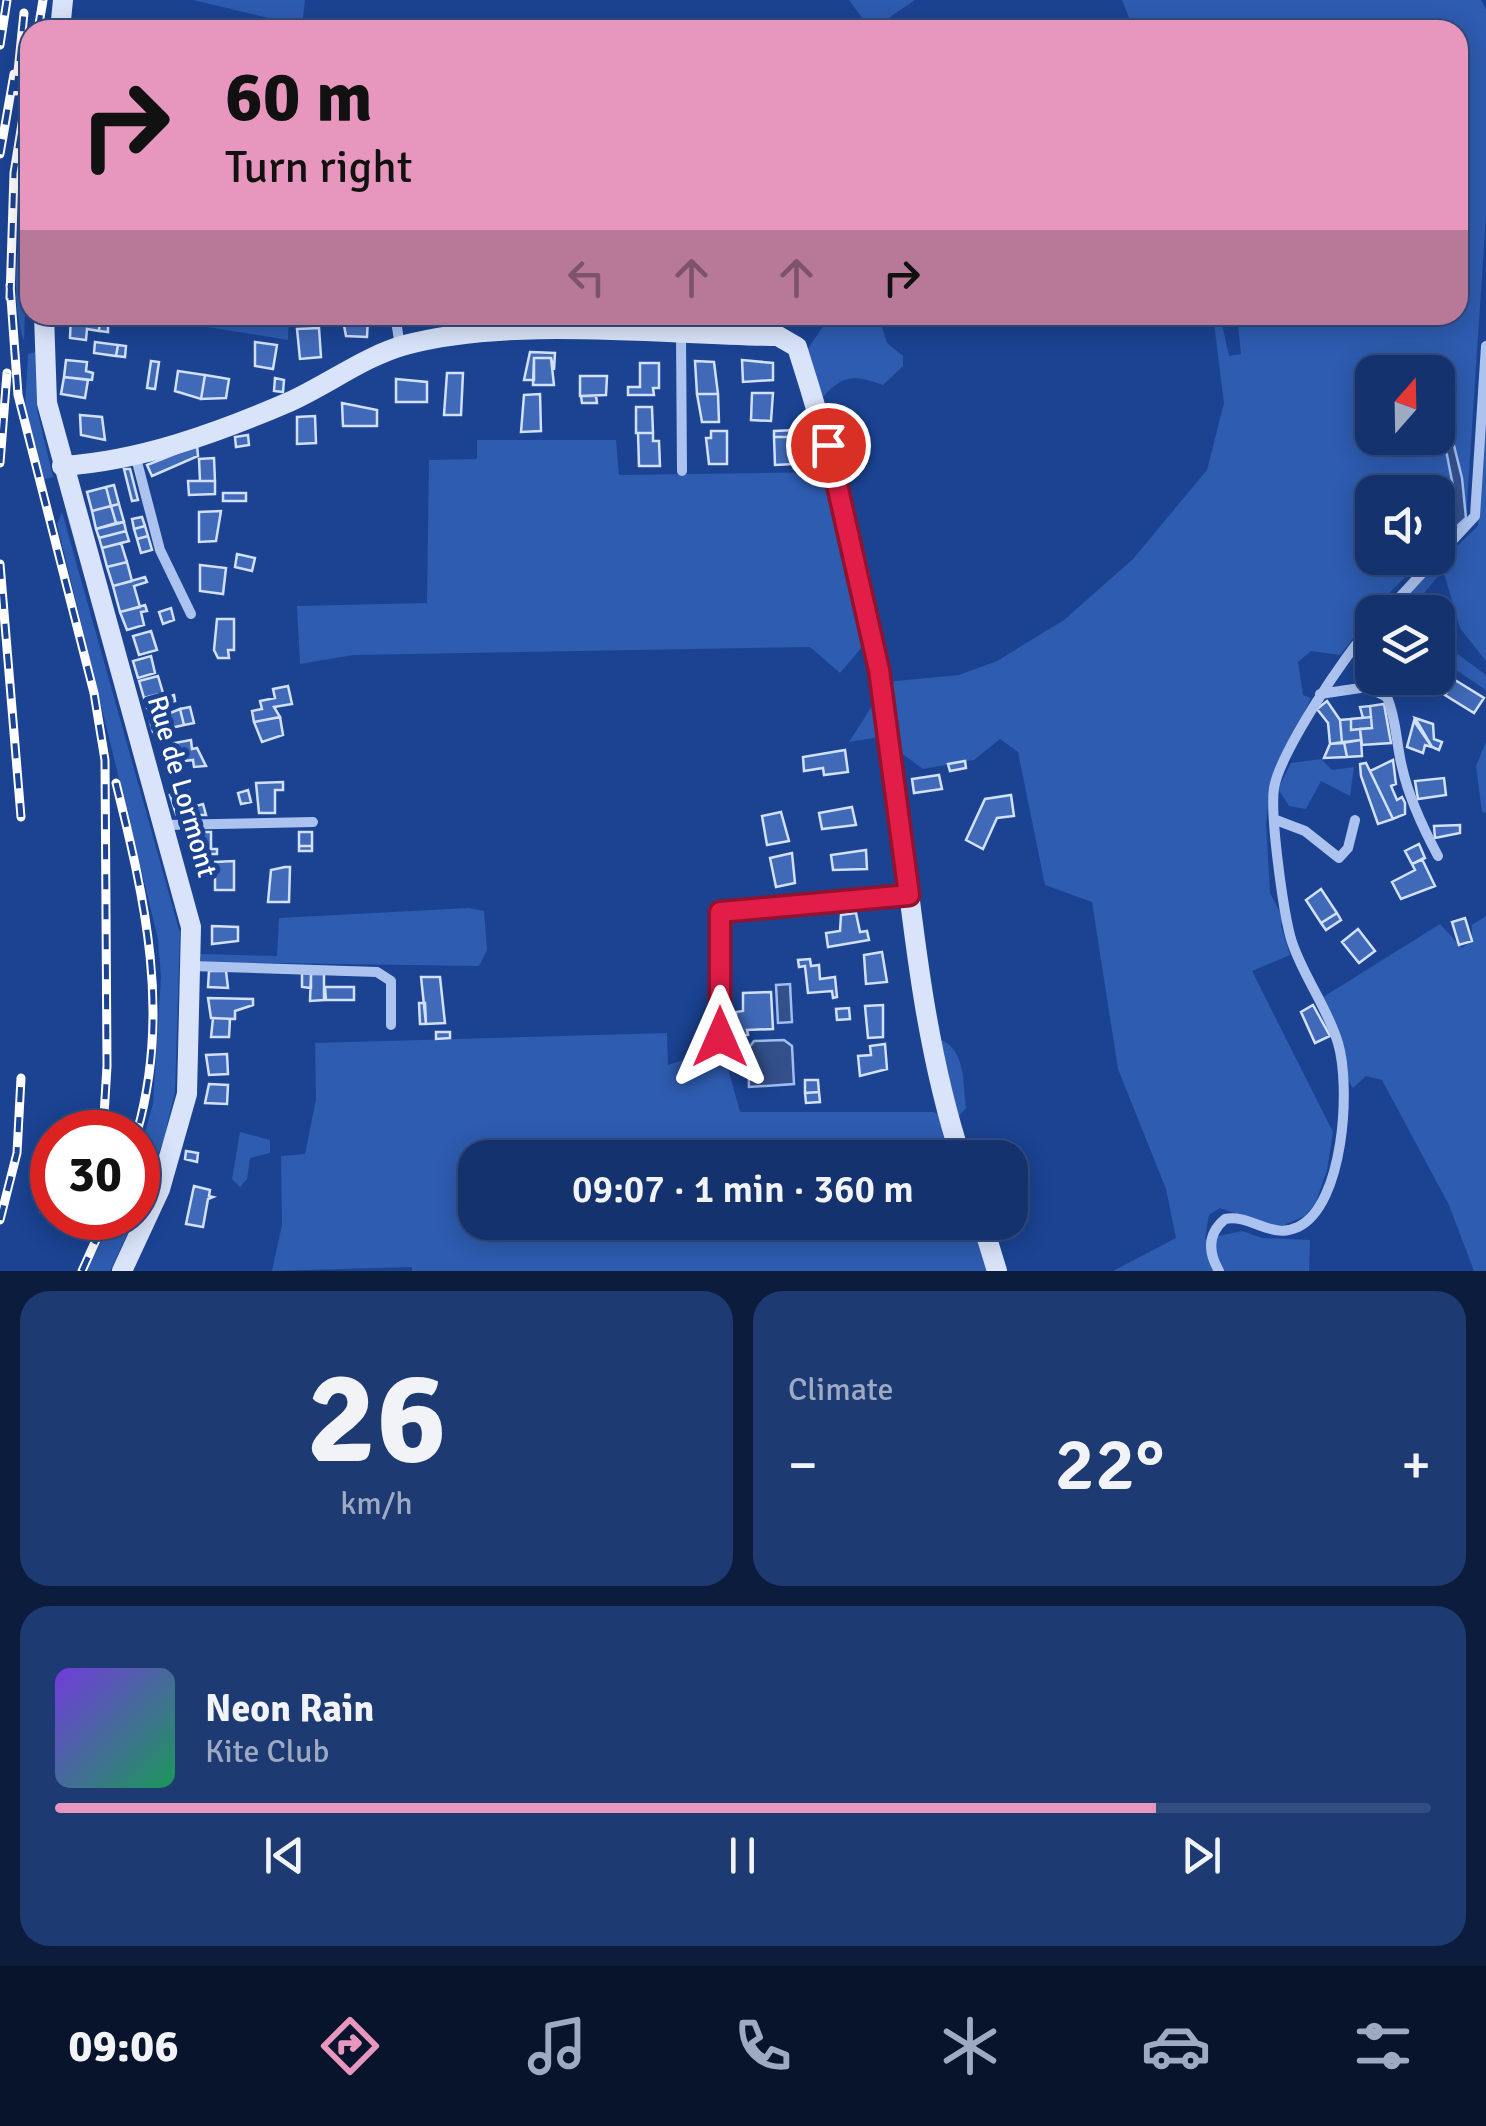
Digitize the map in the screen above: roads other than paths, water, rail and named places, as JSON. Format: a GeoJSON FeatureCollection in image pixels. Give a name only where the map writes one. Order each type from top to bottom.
{"type":"FeatureCollection","features":[{"type":"Feature","properties":{"kind":"street","name":"Rue de Lormont"},"geometry":{"type":"LineString","coordinates":[[44,325],[44,389],[62,466],[187,902],[190,966],[186,1094],[160,1189],[122,1271]]}},
{"type":"Feature","properties":{"kind":"street"},"geometry":{"type":"LineString","coordinates":[[397,325],[400,346]]}},
{"type":"Feature","properties":{"kind":"street"},"geometry":{"type":"LineString","coordinates":[[574,331],[583,325]]}},
{"type":"Feature","properties":{"kind":"street"},"geometry":{"type":"LineString","coordinates":[[62,466],[136,458],[288,402],[400,346],[449,335],[574,331],[778,336],[797,347],[839,478],[879,670],[909,895],[948,1119],[955,1140]]}},
{"type":"Feature","properties":{"kind":"street"},"geometry":{"type":"LineString","coordinates":[[681,335],[682,471]]}},
{"type":"Feature","properties":{"kind":"street"},"geometry":{"type":"LineString","coordinates":[[1402,595],[1475,516],[1486,346]]}},
{"type":"Feature","properties":{"kind":"street"},"geometry":{"type":"LineString","coordinates":[[136,458],[160,550],[192,614]]}},
{"type":"Feature","properties":{"kind":"street"},"geometry":{"type":"LineString","coordinates":[[1219,1271],[1210,1249],[1211,1236],[1225,1219],[1234,1218],[1269,1231],[1294,1229],[1318,1211],[1332,1174],[1343,1100],[1340,1049],[1292,942],[1282,900],[1274,786],[1320,694],[1355,643]]}},
{"type":"Feature","properties":{"kind":"street"},"geometry":{"type":"LineString","coordinates":[[1320,694],[1367,688],[1387,698],[1397,722],[1402,766],[1419,822],[1438,856]]}},
{"type":"Feature","properties":{"kind":"street"},"geometry":{"type":"LineString","coordinates":[[1276,820],[1305,830],[1339,858],[1348,848],[1355,820]]}},
{"type":"Feature","properties":{"kind":"street"},"geometry":{"type":"LineString","coordinates":[[166,824],[313,822]]}},
{"type":"Feature","properties":{"kind":"street"},"geometry":{"type":"LineString","coordinates":[[720,1037],[720,912],[909,895]]}},
{"type":"Feature","properties":{"kind":"street"},"geometry":{"type":"LineString","coordinates":[[190,966],[377,972],[391,981],[391,1026]]}},
{"type":"Feature","properties":{"kind":"street"},"geometry":{"type":"LineString","coordinates":[[988,1240],[997,1271]]}},
{"type":"Feature","properties":{"kind":"railway"},"geometry":{"type":"LineString","coordinates":[[0,45],[7,0]]}},
{"type":"Feature","properties":{"kind":"railway"},"geometry":{"type":"LineString","coordinates":[[40,20],[43,0]]}},
{"type":"Feature","properties":{"kind":"railway"},"geometry":{"type":"LineString","coordinates":[[23,20],[24,13]]}},
{"type":"Feature","properties":{"kind":"railway"},"geometry":{"type":"LineString","coordinates":[[16,91],[20,52]]}},
{"type":"Feature","properties":{"kind":"railway"},"geometry":{"type":"LineString","coordinates":[[0,154],[14,74]]}},
{"type":"Feature","properties":{"kind":"railway"},"geometry":{"type":"LineString","coordinates":[[10,298],[14,173],[20,136]]}},
{"type":"Feature","properties":{"kind":"railway"},"geometry":{"type":"LineString","coordinates":[[10,285],[18,395],[94,693],[105,760],[104,1110]]}},
{"type":"Feature","properties":{"kind":"railway"},"geometry":{"type":"LineString","coordinates":[[0,463],[7,373]]}},
{"type":"Feature","properties":{"kind":"railway"},"geometry":{"type":"LineString","coordinates":[[0,564],[21,817]]}},
{"type":"Feature","properties":{"kind":"railway"},"geometry":{"type":"LineString","coordinates":[[116,783],[150,957],[152,1044],[142,1110]]}},
{"type":"Feature","properties":{"kind":"railway"},"geometry":{"type":"LineString","coordinates":[[0,1220],[17,1153],[21,1078]]}},
{"type":"Feature","properties":{"kind":"railway"},"geometry":{"type":"LineString","coordinates":[[82,1271],[96,1240]]}}]}
